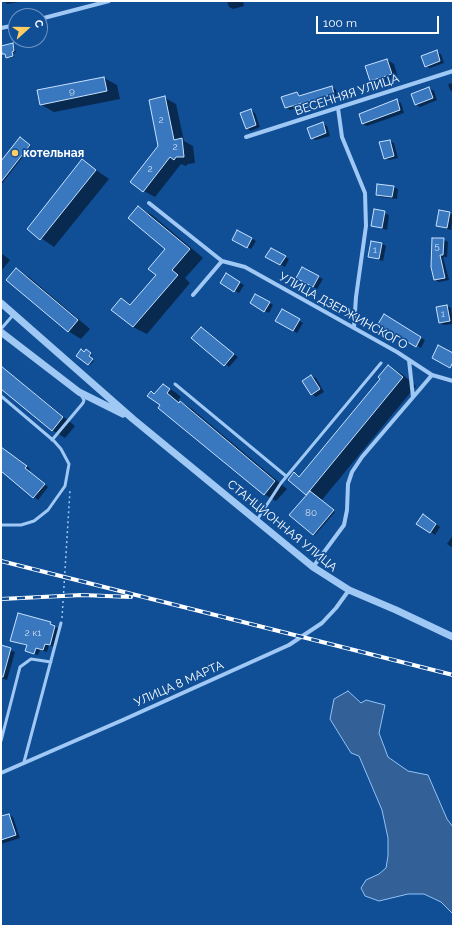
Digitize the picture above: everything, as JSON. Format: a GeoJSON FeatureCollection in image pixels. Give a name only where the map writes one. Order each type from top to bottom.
{"type":"FeatureCollection","features":[{"type":"Feature","properties":{"kind":"street"},"geometry":{"type":"LineString","coordinates":[[48,17],[109,1]]}},
{"type":"Feature","properties":{"kind":"street","name":"ВЕСЕННЯЯ УЛИЦА"},"geometry":{"type":"LineString","coordinates":[[246,137],[453,71]]}},
{"type":"Feature","properties":{"kind":"street"},"geometry":{"type":"LineString","coordinates":[[338,108],[342,137],[365,192],[366,226],[356,297],[354,327]]}},
{"type":"Feature","properties":{"kind":"street"},"geometry":{"type":"LineString","coordinates":[[149,203],[222,261],[193,295]]}},
{"type":"Feature","properties":{"kind":"street","name":"УЛИЦА ДЗЕРЖИНСКОГО"},"geometry":{"type":"LineString","coordinates":[[222,261],[245,267],[354,327],[432,375],[453,381]]}},
{"type":"Feature","properties":{"kind":"street","name":"СТАНЦИОННАЯ УЛИЦА"},"geometry":{"type":"LineString","coordinates":[[1,303],[60,357],[133,419],[313,567],[349,590],[453,637]]}},
{"type":"Feature","properties":{"kind":"street","name":"СТАНЦИОННАЯ УЛИЦА"},"geometry":{"type":"LineString","coordinates":[[1,331],[79,392],[133,419]]}},
{"type":"Feature","properties":{"kind":"street"},"geometry":{"type":"LineString","coordinates":[[409,360],[413,397]]}},
{"type":"Feature","properties":{"kind":"street"},"geometry":{"type":"LineString","coordinates":[[313,567],[344,525],[347,510],[348,484],[352,472],[432,375]]}},
{"type":"Feature","properties":{"kind":"street","name":"УЛИЦА 8 МАРТА"},"geometry":{"type":"LineString","coordinates":[[1,773],[289,645],[322,623],[336,608],[349,590]]}},
{"type":"Feature","properties":{"kind":"lane"},"geometry":{"type":"LineString","coordinates":[[1,331],[14,314]]}},
{"type":"Feature","properties":{"kind":"lane"},"geometry":{"type":"LineString","coordinates":[[256,521],[286,476],[381,363]]}},
{"type":"Feature","properties":{"kind":"lane"},"geometry":{"type":"LineString","coordinates":[[175,384],[286,476]]}},
{"type":"Feature","properties":{"kind":"lane"},"geometry":{"type":"LineString","coordinates":[[52,440],[83,403],[83,397],[79,392]]}},
{"type":"Feature","properties":{"kind":"lane"},"geometry":{"type":"LineString","coordinates":[[1,396],[61,448],[69,464],[65,486],[48,510],[34,521],[21,525],[1,525]]}},
{"type":"Feature","properties":{"kind":"lane"},"geometry":{"type":"LineString","coordinates":[[24,762],[61,623]]}},
{"type":"Feature","properties":{"kind":"lane"},"geometry":{"type":"LineString","coordinates":[[1,741],[20,668],[31,658],[51,662]]}},
{"type":"Feature","properties":{"kind":"path"},"geometry":{"type":"LineString","coordinates":[[61,623],[64,602],[64,576],[70,484]]}},
{"type":"Feature","properties":{"kind":"water"},"geometry":{"type":"Polygon","coordinates":[[[348,691],[361,703],[366,700],[385,705],[379,733],[388,757],[408,771],[428,775],[447,819],[453,827],[453,914],[441,902],[424,894],[408,894],[379,901],[365,896],[361,888],[366,880],[379,874],[386,868],[388,838],[382,810],[359,756],[351,753],[330,719],[334,699],[348,691]]]}},
{"type":"Feature","properties":{"kind":"building"},"geometry":{"type":"Polygon","coordinates":[[[8,44],[8,48],[14,48],[14,51],[12,52],[13,56],[6,58],[5,54],[2,54],[1,46],[8,44]]]}},
{"type":"Feature","properties":{"kind":"building"},"geometry":{"type":"Polygon","coordinates":[[[437,50],[440,61],[425,67],[421,56],[437,50]]]}},
{"type":"Feature","properties":{"kind":"building"},"geometry":{"type":"Polygon","coordinates":[[[387,59],[392,74],[370,81],[365,66],[387,59]]]}},
{"type":"Feature","properties":{"kind":"building"},"geometry":{"type":"Polygon","coordinates":[[[104,77],[107,91],[40,105],[37,90],[104,77]]]}},
{"type":"Feature","properties":{"kind":"building"},"geometry":{"type":"Polygon","coordinates":[[[332,86],[334,94],[285,108],[281,97],[297,92],[299,96],[332,86]]]}},
{"type":"Feature","properties":{"kind":"building"},"geometry":{"type":"Polygon","coordinates":[[[429,87],[433,98],[415,105],[411,94],[429,87]]]}},
{"type":"Feature","properties":{"kind":"building"},"geometry":{"type":"Polygon","coordinates":[[[165,96],[174,140],[182,138],[184,157],[176,157],[174,160],[170,157],[143,192],[130,182],[158,146],[149,100],[165,96]]]}},
{"type":"Feature","properties":{"kind":"building"},"geometry":{"type":"Polygon","coordinates":[[[397,99],[400,110],[362,124],[359,114],[397,99]]]}},
{"type":"Feature","properties":{"kind":"building"},"geometry":{"type":"Polygon","coordinates":[[[251,109],[256,125],[246,129],[240,113],[251,109]]]}},
{"type":"Feature","properties":{"kind":"building"},"geometry":{"type":"Polygon","coordinates":[[[323,122],[326,133],[311,139],[307,128],[323,122]]]}},
{"type":"Feature","properties":{"kind":"building","name":"котельная"},"geometry":{"type":"Polygon","coordinates":[[[20,137],[30,145],[1,182],[1,161],[20,137]]]}},
{"type":"Feature","properties":{"kind":"building"},"geometry":{"type":"Polygon","coordinates":[[[390,140],[394,156],[384,159],[379,142],[390,140]]]}},
{"type":"Feature","properties":{"kind":"building"},"geometry":{"type":"Polygon","coordinates":[[[82,159],[96,170],[40,240],[27,229],[82,159]]]}},
{"type":"Feature","properties":{"kind":"building"},"geometry":{"type":"Polygon","coordinates":[[[377,184],[394,186],[392,197],[376,195],[377,184]]]}},
{"type":"Feature","properties":{"kind":"building"},"geometry":{"type":"Polygon","coordinates":[[[138,206],[190,249],[172,270],[178,275],[133,327],[111,310],[121,298],[130,305],[156,275],[148,269],[165,249],[128,218],[138,206]]]}},
{"type":"Feature","properties":{"kind":"building"},"geometry":{"type":"Polygon","coordinates":[[[374,209],[385,211],[382,228],[371,226],[374,209]]]}},
{"type":"Feature","properties":{"kind":"building"},"geometry":{"type":"Polygon","coordinates":[[[439,210],[450,212],[447,228],[436,226],[439,210]]]}},
{"type":"Feature","properties":{"kind":"building"},"geometry":{"type":"Polygon","coordinates":[[[237,230],[252,238],[247,248],[232,240],[237,230]]]}},
{"type":"Feature","properties":{"kind":"building"},"geometry":{"type":"Polygon","coordinates":[[[432,238],[444,238],[443,255],[440,255],[445,278],[434,280],[431,267],[432,238]]]}},
{"type":"Feature","properties":{"kind":"building"},"geometry":{"type":"Polygon","coordinates":[[[371,241],[382,243],[379,259],[368,257],[371,241]]]}},
{"type":"Feature","properties":{"kind":"building"},"geometry":{"type":"Polygon","coordinates":[[[271,248],[286,256],[280,265],[265,257],[271,248]]]}},
{"type":"Feature","properties":{"kind":"building"},"geometry":{"type":"Polygon","coordinates":[[[302,267],[319,276],[313,287],[296,278],[302,267]]]}},
{"type":"Feature","properties":{"kind":"building"},"geometry":{"type":"Polygon","coordinates":[[[16,268],[78,320],[68,332],[6,280],[16,268]]]}},
{"type":"Feature","properties":{"kind":"building"},"geometry":{"type":"Polygon","coordinates":[[[226,273],[240,282],[234,292],[220,283],[226,273]]]}},
{"type":"Feature","properties":{"kind":"building"},"geometry":{"type":"Polygon","coordinates":[[[255,294],[270,302],[264,312],[250,303],[255,294]]]}},
{"type":"Feature","properties":{"kind":"building"},"geometry":{"type":"Polygon","coordinates":[[[447,305],[450,321],[439,323],[436,307],[447,305]]]}},
{"type":"Feature","properties":{"kind":"building"},"geometry":{"type":"Polygon","coordinates":[[[282,309],[300,319],[293,331],[275,321],[282,309]]]}},
{"type":"Feature","properties":{"kind":"building"},"geometry":{"type":"Polygon","coordinates":[[[384,314],[421,337],[416,347],[378,324],[384,314]]]}},
{"type":"Feature","properties":{"kind":"building"},"geometry":{"type":"Polygon","coordinates":[[[201,327],[234,354],[224,366],[191,338],[201,327]]]}},
{"type":"Feature","properties":{"kind":"building"},"geometry":{"type":"Polygon","coordinates":[[[438,345],[453,353],[453,362],[450,368],[432,358],[438,345]]]}},
{"type":"Feature","properties":{"kind":"building"},"geometry":{"type":"Polygon","coordinates":[[[81,349],[84,352],[86,349],[91,353],[89,356],[93,359],[88,365],[76,356],[81,349]]]}},
{"type":"Feature","properties":{"kind":"building"},"geometry":{"type":"Polygon","coordinates":[[[388,365],[403,377],[306,495],[288,480],[294,472],[299,477],[380,379],[378,377],[388,365]]]}},
{"type":"Feature","properties":{"kind":"building"},"geometry":{"type":"Polygon","coordinates":[[[1,366],[63,417],[52,431],[1,389],[1,366]]]}},
{"type":"Feature","properties":{"kind":"building"},"geometry":{"type":"Polygon","coordinates":[[[311,375],[320,389],[311,395],[302,381],[311,375]]]}},
{"type":"Feature","properties":{"kind":"building"},"geometry":{"type":"Polygon","coordinates":[[[163,384],[170,389],[167,393],[179,403],[180,401],[275,481],[264,495],[158,408],[160,405],[147,396],[151,391],[154,394],[163,384]]]}},
{"type":"Feature","properties":{"kind":"building"},"geometry":{"type":"Polygon","coordinates":[[[1,447],[27,466],[25,468],[45,484],[33,498],[1,471],[1,447]]]}},
{"type":"Feature","properties":{"kind":"building"},"geometry":{"type":"Polygon","coordinates":[[[310,491],[334,510],[313,535],[289,515],[310,491]]]}},
{"type":"Feature","properties":{"kind":"building"},"geometry":{"type":"Polygon","coordinates":[[[423,514],[436,524],[430,533],[416,524],[423,514]]]}},
{"type":"Feature","properties":{"kind":"building"},"geometry":{"type":"Polygon","coordinates":[[[18,613],[51,622],[50,624],[55,626],[50,645],[45,644],[43,650],[36,648],[34,654],[25,651],[27,645],[10,641],[18,613]]]}},
{"type":"Feature","properties":{"kind":"building"},"geometry":{"type":"Polygon","coordinates":[[[1,645],[11,648],[3,677],[1,677],[1,645]]]}},
{"type":"Feature","properties":{"kind":"building"},"geometry":{"type":"Polygon","coordinates":[[[9,814],[16,835],[1,840],[1,816],[9,814]]]}},
{"type":"Feature","properties":{"kind":"railway"},"geometry":{"type":"LineString","coordinates":[[1,561],[453,675]]}},
{"type":"Feature","properties":{"kind":"railway"},"geometry":{"type":"LineString","coordinates":[[1,599],[82,595],[131,597]]}},
{"type":"Feature","properties":{"kind":"place","name":"котельная"},"geometry":{"type":"Point","coordinates":[15,153]}}]}
